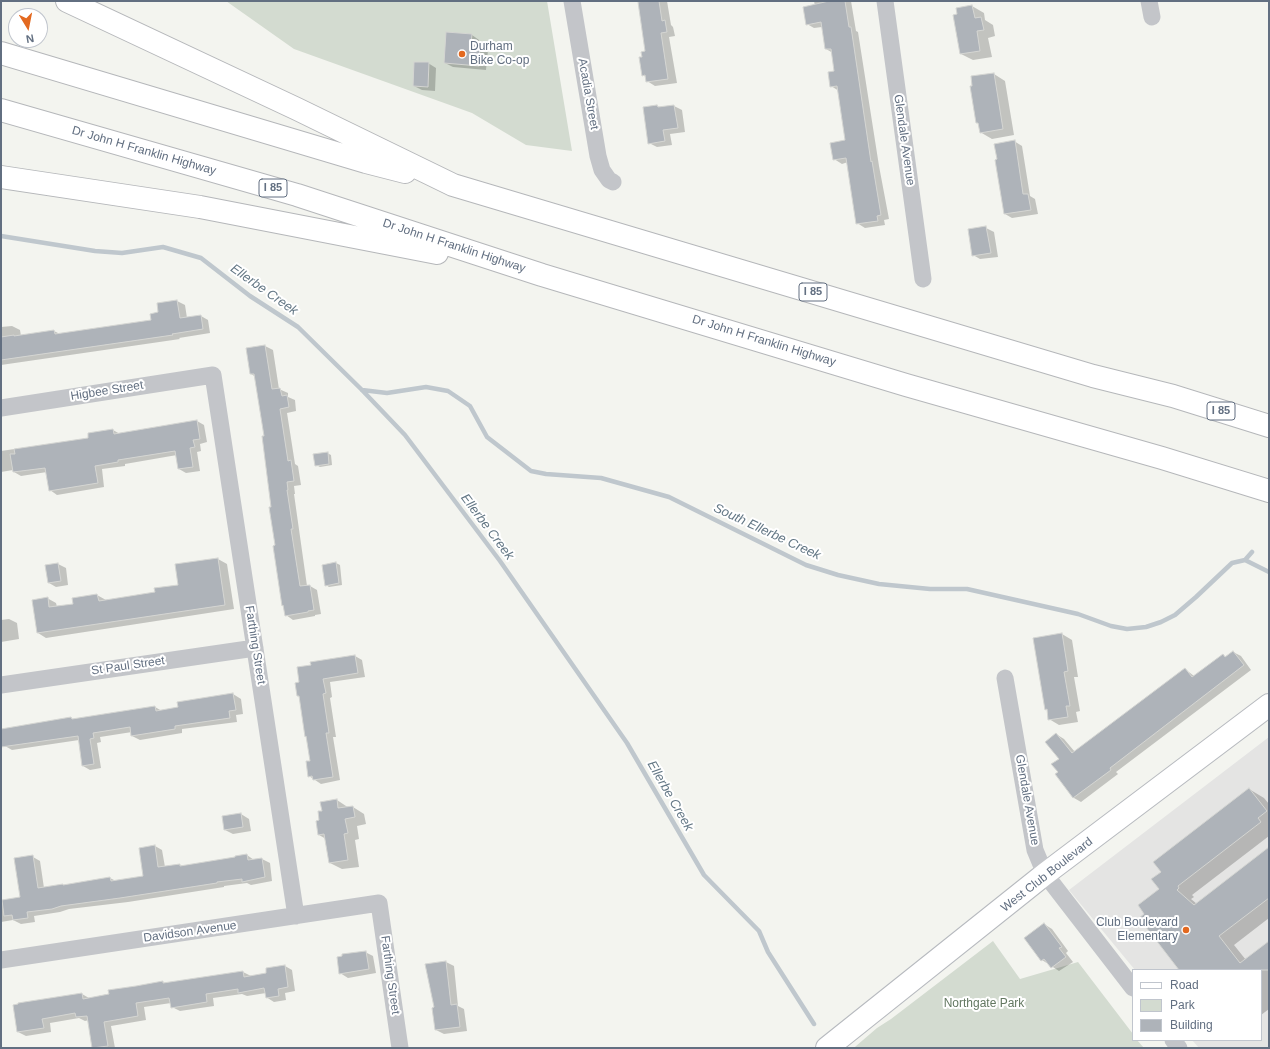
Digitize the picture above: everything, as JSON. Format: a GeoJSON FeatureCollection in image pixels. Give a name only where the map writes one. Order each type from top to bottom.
{"type":"FeatureCollection","features":[{"type":"Feature","properties":{"kind":"main road"},"geometry":{"type":"LineString","coordinates":[[67,1],[297,109],[453,185]]}},
{"type":"Feature","properties":{"kind":"main road","name":"I 85"},"geometry":{"type":"LineString","coordinates":[[1,53],[366,162],[453,185],[1086,374],[1173,396],[1269,426]]}},
{"type":"Feature","properties":{"kind":"main road","name":"Dr John H Franklin Highway"},"geometry":{"type":"LineString","coordinates":[[1,110],[297,195],[542,275],[906,385],[1269,491]]}},
{"type":"Feature","properties":{"kind":"main road"},"geometry":{"type":"LineString","coordinates":[[1,178],[200,207],[373,240],[542,275]]}},
{"type":"Feature","properties":{"kind":"main road","name":"West Club Boulevard"},"geometry":{"type":"LineString","coordinates":[[828,1048],[1045,874],[1269,704]]}},
{"type":"Feature","properties":{"kind":"street","name":"Acadia Street"},"geometry":{"type":"LineString","coordinates":[[572,1],[598,156],[602,170],[609,180],[613,182]]}},
{"type":"Feature","properties":{"kind":"street","name":"Glendale Avenue"},"geometry":{"type":"LineString","coordinates":[[885,1],[923,279]]}},
{"type":"Feature","properties":{"kind":"street","name":"Higbee Street"},"geometry":{"type":"LineString","coordinates":[[1,408],[213,375]]}},
{"type":"Feature","properties":{"kind":"street","name":"Farthing Street"},"geometry":{"type":"LineString","coordinates":[[213,375],[296,916]]}},
{"type":"Feature","properties":{"kind":"street","name":"St Paul Street"},"geometry":{"type":"LineString","coordinates":[[1,685],[255,648]]}},
{"type":"Feature","properties":{"kind":"street","name":"Glendale Avenue"},"geometry":{"type":"LineString","coordinates":[[1006,678],[1035,850],[1045,874],[1132,987]]}},
{"type":"Feature","properties":{"kind":"street","name":"Farthing Street"},"geometry":{"type":"LineString","coordinates":[[379,903],[400,1048]]}},
{"type":"Feature","properties":{"kind":"street","name":"Davidson Avenue"},"geometry":{"type":"LineString","coordinates":[[1,960],[379,903]]}},
{"type":"Feature","properties":{"kind":"shaded area","name":"Club Boulevard Elementary"},"geometry":{"type":"Polygon","coordinates":[[[1269,737],[1269,1046],[1266,1048],[1199,1048],[1193,1041],[1262,1041],[1262,969],[1134,969],[1069,890],[1269,737]]]}},
{"type":"Feature","properties":{"kind":"green space"},"geometry":{"type":"Polygon","coordinates":[[[226,1],[547,1],[572,151],[526,145],[472,113],[294,49],[226,1]]]}},
{"type":"Feature","properties":{"kind":"green space","name":"Northgate Park"},"geometry":{"type":"Polygon","coordinates":[[[993,941],[1020,979],[1078,962],[1132,1033],[1132,1041],[1138,1041],[1144,1048],[854,1048],[877,1028],[993,941]]]}},
{"type":"Feature","properties":{"kind":"building"},"geometry":{"type":"Polygon","coordinates":[[[659,1],[662,21],[665,20],[667,32],[661,33],[668,79],[646,82],[645,75],[642,76],[639,57],[642,57],[641,52],[645,51],[638,2],[659,1]]]}},
{"type":"Feature","properties":{"kind":"building"},"geometry":{"type":"Polygon","coordinates":[[[829,1],[845,1],[849,27],[851,27],[871,162],[872,161],[881,215],[877,216],[878,221],[856,224],[846,158],[833,160],[830,143],[845,140],[837,86],[830,87],[828,72],[834,71],[831,49],[825,49],[821,22],[806,25],[803,7],[829,1]]]}},
{"type":"Feature","properties":{"kind":"building"},"geometry":{"type":"Polygon","coordinates":[[[972,5],[975,18],[981,17],[984,30],[977,31],[980,51],[960,54],[953,15],[957,14],[956,8],[972,5]]]}},
{"type":"Feature","properties":{"kind":"building","name":"Durham Bike Co-op"},"geometry":{"type":"Polygon","coordinates":[[[446,32],[472,34],[471,44],[480,45],[479,66],[444,63],[446,32]]]}},
{"type":"Feature","properties":{"kind":"building"},"geometry":{"type":"Polygon","coordinates":[[[414,62],[429,62],[428,87],[413,86],[414,62]]]}},
{"type":"Feature","properties":{"kind":"building"},"geometry":{"type":"Polygon","coordinates":[[[994,73],[1003,129],[980,133],[978,123],[976,123],[970,86],[972,86],[971,76],[994,73]]]}},
{"type":"Feature","properties":{"kind":"building"},"geometry":{"type":"Polygon","coordinates":[[[657,105],[658,107],[674,105],[678,128],[663,130],[665,141],[648,144],[643,107],[657,105]]]}},
{"type":"Feature","properties":{"kind":"building"},"geometry":{"type":"Polygon","coordinates":[[[1015,140],[1023,194],[1028,194],[1031,210],[1004,214],[995,160],[997,159],[994,144],[1015,140]]]}},
{"type":"Feature","properties":{"kind":"building"},"geometry":{"type":"Polygon","coordinates":[[[986,226],[991,253],[972,256],[968,229],[986,226]]]}},
{"type":"Feature","properties":{"kind":"building"},"geometry":{"type":"Polygon","coordinates":[[[177,300],[180,318],[201,315],[203,329],[172,334],[173,335],[1,360],[1,337],[54,330],[55,334],[151,320],[150,314],[158,312],[157,303],[177,300]]]}},
{"type":"Feature","properties":{"kind":"building"},"geometry":{"type":"Polygon","coordinates":[[[265,345],[272,389],[280,388],[282,396],[287,395],[289,407],[280,409],[288,461],[291,460],[294,481],[287,482],[293,529],[291,529],[300,586],[310,585],[314,610],[285,616],[283,605],[282,606],[273,546],[275,545],[269,507],[271,507],[262,436],[264,436],[254,374],[250,374],[246,348],[265,345]]]}},
{"type":"Feature","properties":{"kind":"building"},"geometry":{"type":"Polygon","coordinates":[[[197,420],[200,439],[193,440],[195,447],[190,448],[193,467],[178,469],[175,451],[118,460],[118,462],[95,466],[98,483],[49,491],[45,468],[13,472],[10,454],[15,454],[14,449],[88,438],[88,433],[113,429],[114,434],[197,420]]]}},
{"type":"Feature","properties":{"kind":"building"},"geometry":{"type":"Polygon","coordinates":[[[328,452],[329,464],[315,466],[313,454],[328,452]]]}},
{"type":"Feature","properties":{"kind":"building"},"geometry":{"type":"Polygon","coordinates":[[[218,558],[225,605],[37,633],[32,600],[48,597],[49,607],[73,604],[72,598],[97,594],[99,601],[155,592],[154,588],[178,585],[175,564],[218,558]]]}},
{"type":"Feature","properties":{"kind":"building"},"geometry":{"type":"Polygon","coordinates":[[[336,562],[339,583],[325,586],[322,565],[336,562]]]}},
{"type":"Feature","properties":{"kind":"building"},"geometry":{"type":"Polygon","coordinates":[[[58,563],[61,581],[48,583],[45,565],[58,563]]]}},
{"type":"Feature","properties":{"kind":"building"},"geometry":{"type":"Polygon","coordinates":[[[1062,633],[1068,671],[1064,672],[1070,706],[1066,706],[1068,717],[1048,720],[1033,638],[1062,633]]]}},
{"type":"Feature","properties":{"kind":"building"},"geometry":{"type":"Polygon","coordinates":[[[1233,651],[1244,665],[1110,768],[1111,770],[1073,798],[1055,774],[1058,772],[1051,764],[1059,759],[1045,742],[1056,733],[1072,753],[1185,668],[1192,677],[1223,654],[1225,657],[1233,651]]]}},
{"type":"Feature","properties":{"kind":"building"},"geometry":{"type":"Polygon","coordinates":[[[355,655],[358,673],[323,679],[326,693],[323,694],[329,733],[326,733],[333,777],[313,780],[312,776],[308,777],[306,761],[310,761],[299,696],[297,696],[295,683],[299,682],[297,667],[311,665],[310,662],[355,655]]]}},
{"type":"Feature","properties":{"kind":"building"},"geometry":{"type":"Polygon","coordinates":[[[233,693],[236,710],[229,711],[230,718],[175,726],[175,729],[131,736],[130,727],[93,733],[94,738],[90,739],[94,764],[82,766],[78,736],[1,747],[1,729],[71,717],[72,719],[155,706],[156,711],[178,707],[177,702],[233,693]]]}},
{"type":"Feature","properties":{"kind":"building"},"geometry":{"type":"Polygon","coordinates":[[[1249,788],[1267,811],[1258,818],[1261,822],[1178,886],[1179,888],[1177,890],[1194,905],[1269,847],[1269,898],[1219,936],[1240,963],[1269,941],[1269,970],[1178,969],[1139,918],[1144,914],[1138,905],[1159,889],[1151,879],[1161,872],[1153,862],[1249,788]]]}},
{"type":"Feature","properties":{"kind":"building"},"geometry":{"type":"Polygon","coordinates":[[[337,799],[338,808],[353,806],[355,817],[345,819],[348,833],[344,834],[348,860],[329,863],[324,834],[318,835],[316,821],[319,820],[318,811],[322,811],[320,802],[337,799]]]}},
{"type":"Feature","properties":{"kind":"building"},"geometry":{"type":"Polygon","coordinates":[[[241,813],[243,827],[224,830],[222,816],[241,813]]]}},
{"type":"Feature","properties":{"kind":"building"},"geometry":{"type":"Polygon","coordinates":[[[155,845],[158,867],[180,864],[180,866],[247,854],[248,860],[262,858],[265,877],[242,882],[242,879],[217,882],[61,906],[52,909],[27,912],[28,918],[13,920],[12,915],[4,916],[2,900],[20,897],[14,858],[33,855],[38,888],[110,877],[111,881],[143,876],[139,848],[155,845]]]}},
{"type":"Feature","properties":{"kind":"building"},"geometry":{"type":"Polygon","coordinates":[[[1044,923],[1062,947],[1059,948],[1066,957],[1051,968],[1044,959],[1041,961],[1024,938],[1044,923]]]}},
{"type":"Feature","properties":{"kind":"building"},"geometry":{"type":"Polygon","coordinates":[[[366,951],[369,969],[339,974],[337,957],[342,956],[342,954],[366,951]]]}},
{"type":"Feature","properties":{"kind":"building"},"geometry":{"type":"Polygon","coordinates":[[[446,961],[451,1005],[457,1004],[460,1027],[435,1030],[432,1008],[434,1007],[425,964],[446,961]]]}},
{"type":"Feature","properties":{"kind":"building"},"geometry":{"type":"Polygon","coordinates":[[[285,965],[288,987],[278,989],[279,996],[266,998],[264,988],[238,993],[238,989],[206,994],[207,1002],[171,1008],[169,998],[136,1003],[138,1016],[104,1022],[108,1046],[92,1048],[87,1016],[76,1017],[75,1013],[42,1019],[44,1028],[17,1032],[13,1005],[18,1003],[82,993],[83,999],[109,994],[108,990],[163,981],[163,983],[243,971],[244,977],[266,973],[266,968],[285,965]]]}},
{"type":"Feature","properties":{"kind":"waterway","name":"Ellerbe Creek"},"geometry":{"type":"LineString","coordinates":[[1,236],[95,251],[122,253],[163,247],[201,258],[250,296],[298,327],[405,435],[500,561],[627,743],[704,875],[759,931],[768,952],[814,1024]]}},
{"type":"Feature","properties":{"kind":"waterway","name":"South Ellerbe Creek"},"geometry":{"type":"LineString","coordinates":[[362,390],[387,393],[426,387],[448,391],[470,406],[487,437],[531,471],[546,474],[601,478],[669,497],[806,565],[838,575],[879,584],[930,589],[967,589],[1078,614],[1111,626],[1127,629],[1146,627],[1175,615],[1232,563],[1245,560],[1269,572]]}},
{"type":"Feature","properties":{"kind":"waterway"},"geometry":{"type":"LineString","coordinates":[[1245,560],[1252,552]]}},
{"type":"Feature","properties":{"kind":"place","name":"Durham Bike Co-op"},"geometry":{"type":"Point","coordinates":[462,54]}},
{"type":"Feature","properties":{"kind":"place","name":"Club Boulevard Elementary"},"geometry":{"type":"Point","coordinates":[1186,930]}}]}
